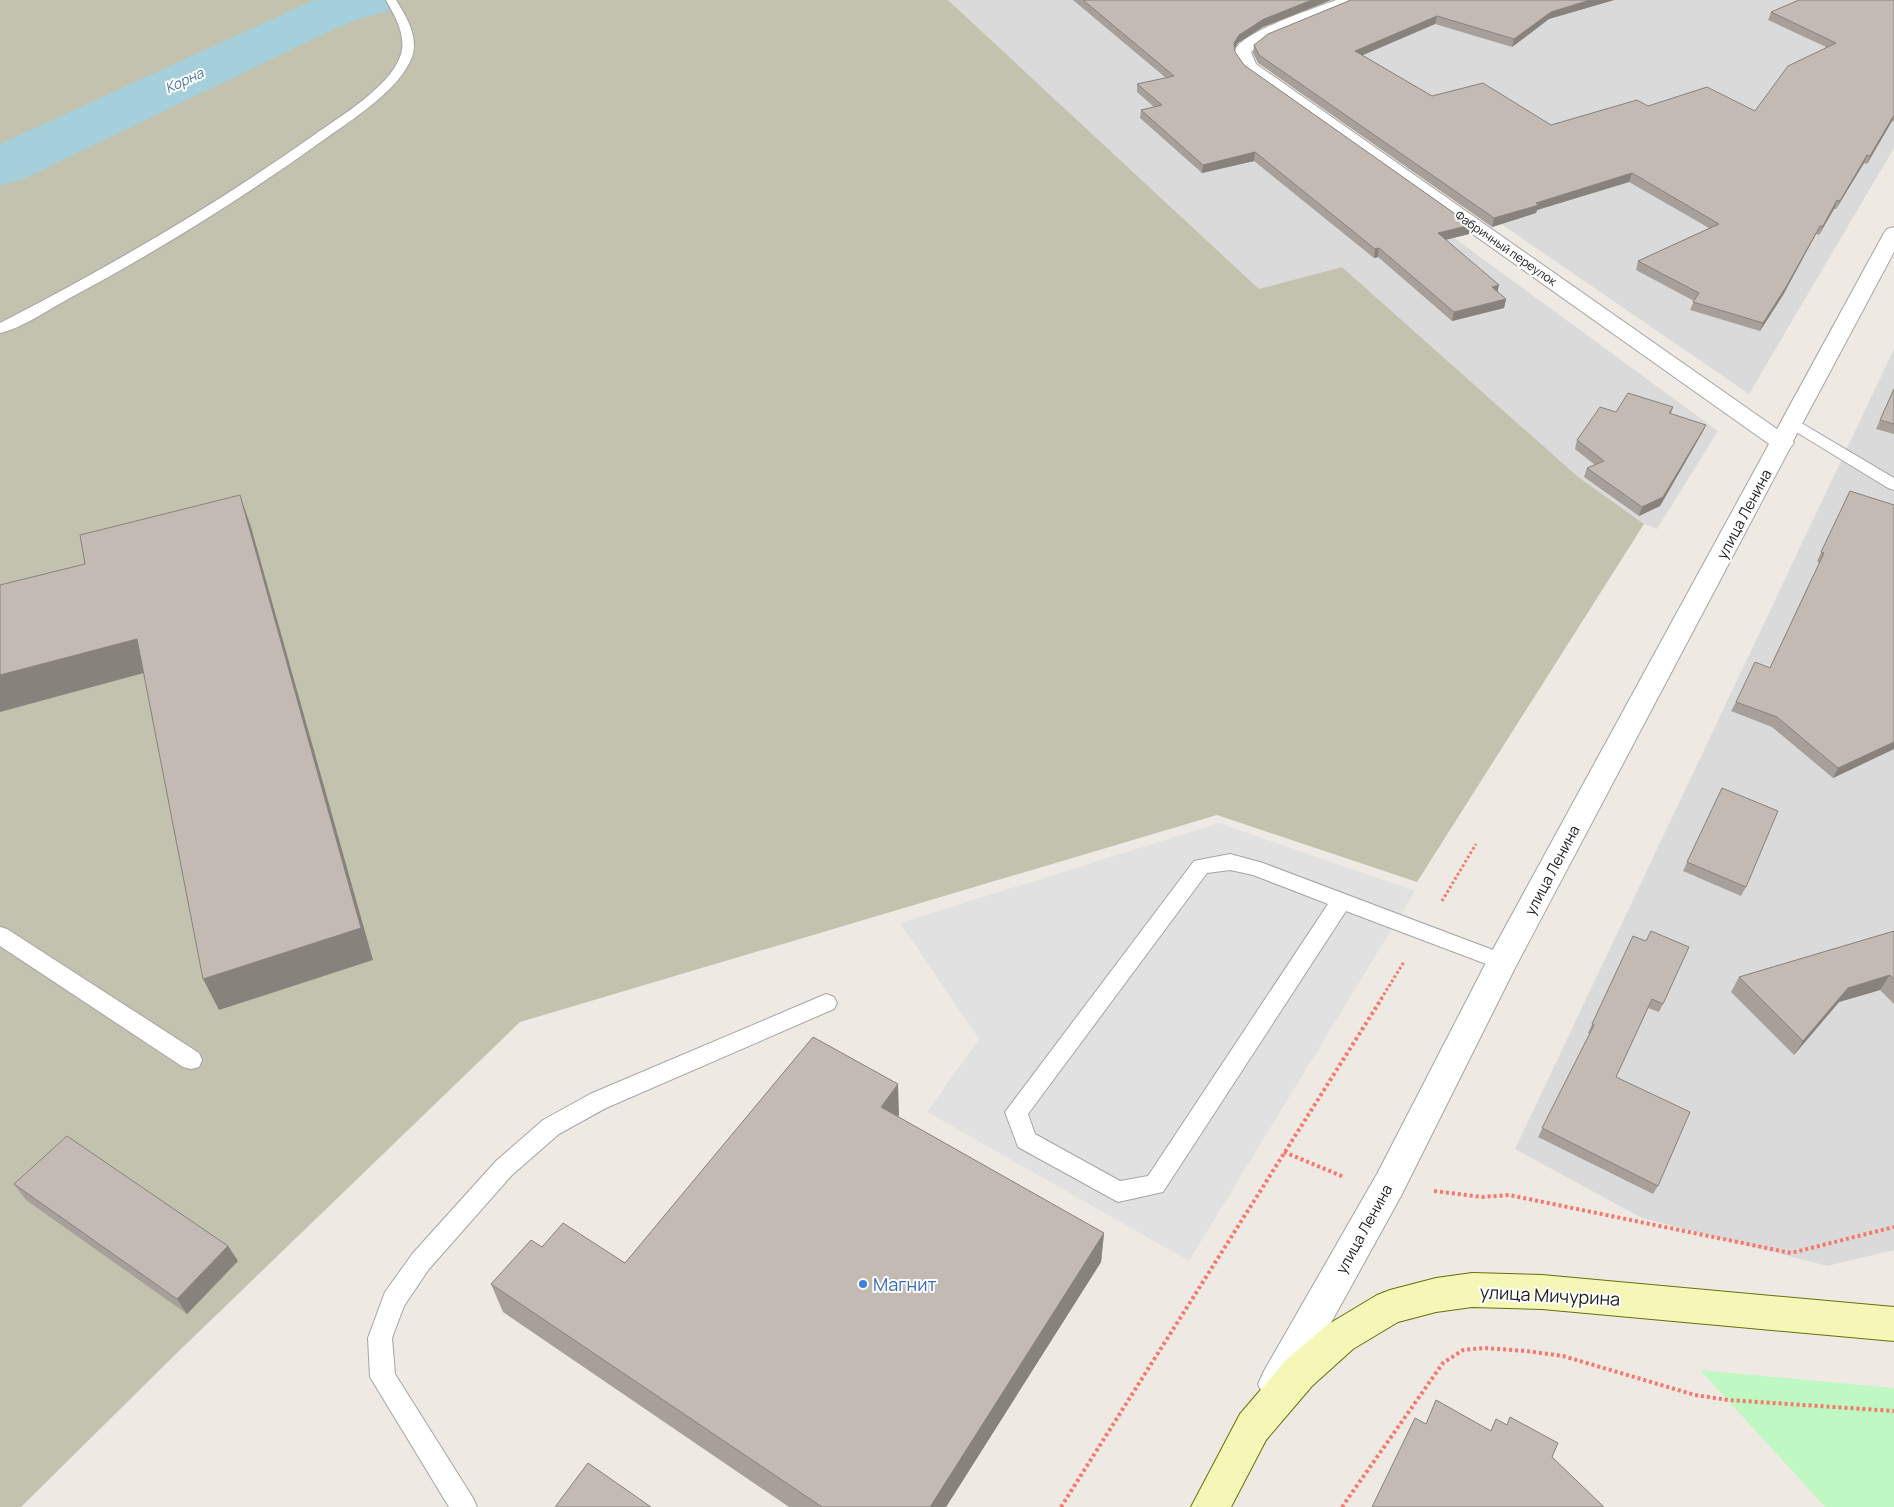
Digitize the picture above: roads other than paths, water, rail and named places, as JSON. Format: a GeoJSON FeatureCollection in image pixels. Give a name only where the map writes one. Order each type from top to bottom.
{"type":"FeatureCollection","features":[{"type":"Feature","properties":{"kind":"main road","name":"улица Мичурина"},"geometry":{"type":"LineString","coordinates":[[1253,1427],[1299,1373],[1340,1337],[1390,1307],[1436,1295],[1472,1290],[1542,1292],[1894,1324]]}},
{"type":"Feature","properties":{"kind":"main road","name":"улица Ленина"},"geometry":{"type":"LineString","coordinates":[[1210,1507],[1253,1427]]}},
{"type":"Feature","properties":{"kind":"street","name":"Фабричный переулок"},"geometry":{"type":"LineString","coordinates":[[1350,0],[1260,36],[1246,46],[1243,52],[1245,61],[1250,68],[1788,434]]}},
{"type":"Feature","properties":{"kind":"street","name":"улица Ленина"},"geometry":{"type":"LineString","coordinates":[[1253,1427],[1389,1185],[1502,962],[1894,234]]}},
{"type":"Feature","properties":{"kind":"lane"},"geometry":{"type":"LineString","coordinates":[[0,329],[148,249],[222,205],[348,117],[379,90],[397,71],[407,55],[405,24],[394,4]]}},
{"type":"Feature","properties":{"kind":"lane"},"geometry":{"type":"LineString","coordinates":[[1788,434],[1894,485]]}},
{"type":"Feature","properties":{"kind":"lane"},"geometry":{"type":"LineString","coordinates":[[1341,901],[1155,1185],[1118,1192],[1026,1140],[1016,1112],[1200,866],[1230,862],[1256,868],[1502,962]]}},
{"type":"Feature","properties":{"kind":"lane"},"geometry":{"type":"LineString","coordinates":[[0,935],[191,1060]]}},
{"type":"Feature","properties":{"kind":"lane"},"geometry":{"type":"LineString","coordinates":[[464,1507],[383,1377],[380,1338],[394,1300],[421,1261],[504,1168],[551,1127],[598,1101],[826,1002]]}},
{"type":"Feature","properties":{"kind":"waterway","name":"Корна"},"geometry":{"type":"LineString","coordinates":[[0,167],[313,19],[343,7],[372,0]]}},
{"type":"Feature","properties":{"kind":"place","name":"Магнит"},"geometry":{"type":"Point","coordinates":[863,1284]}}]}
